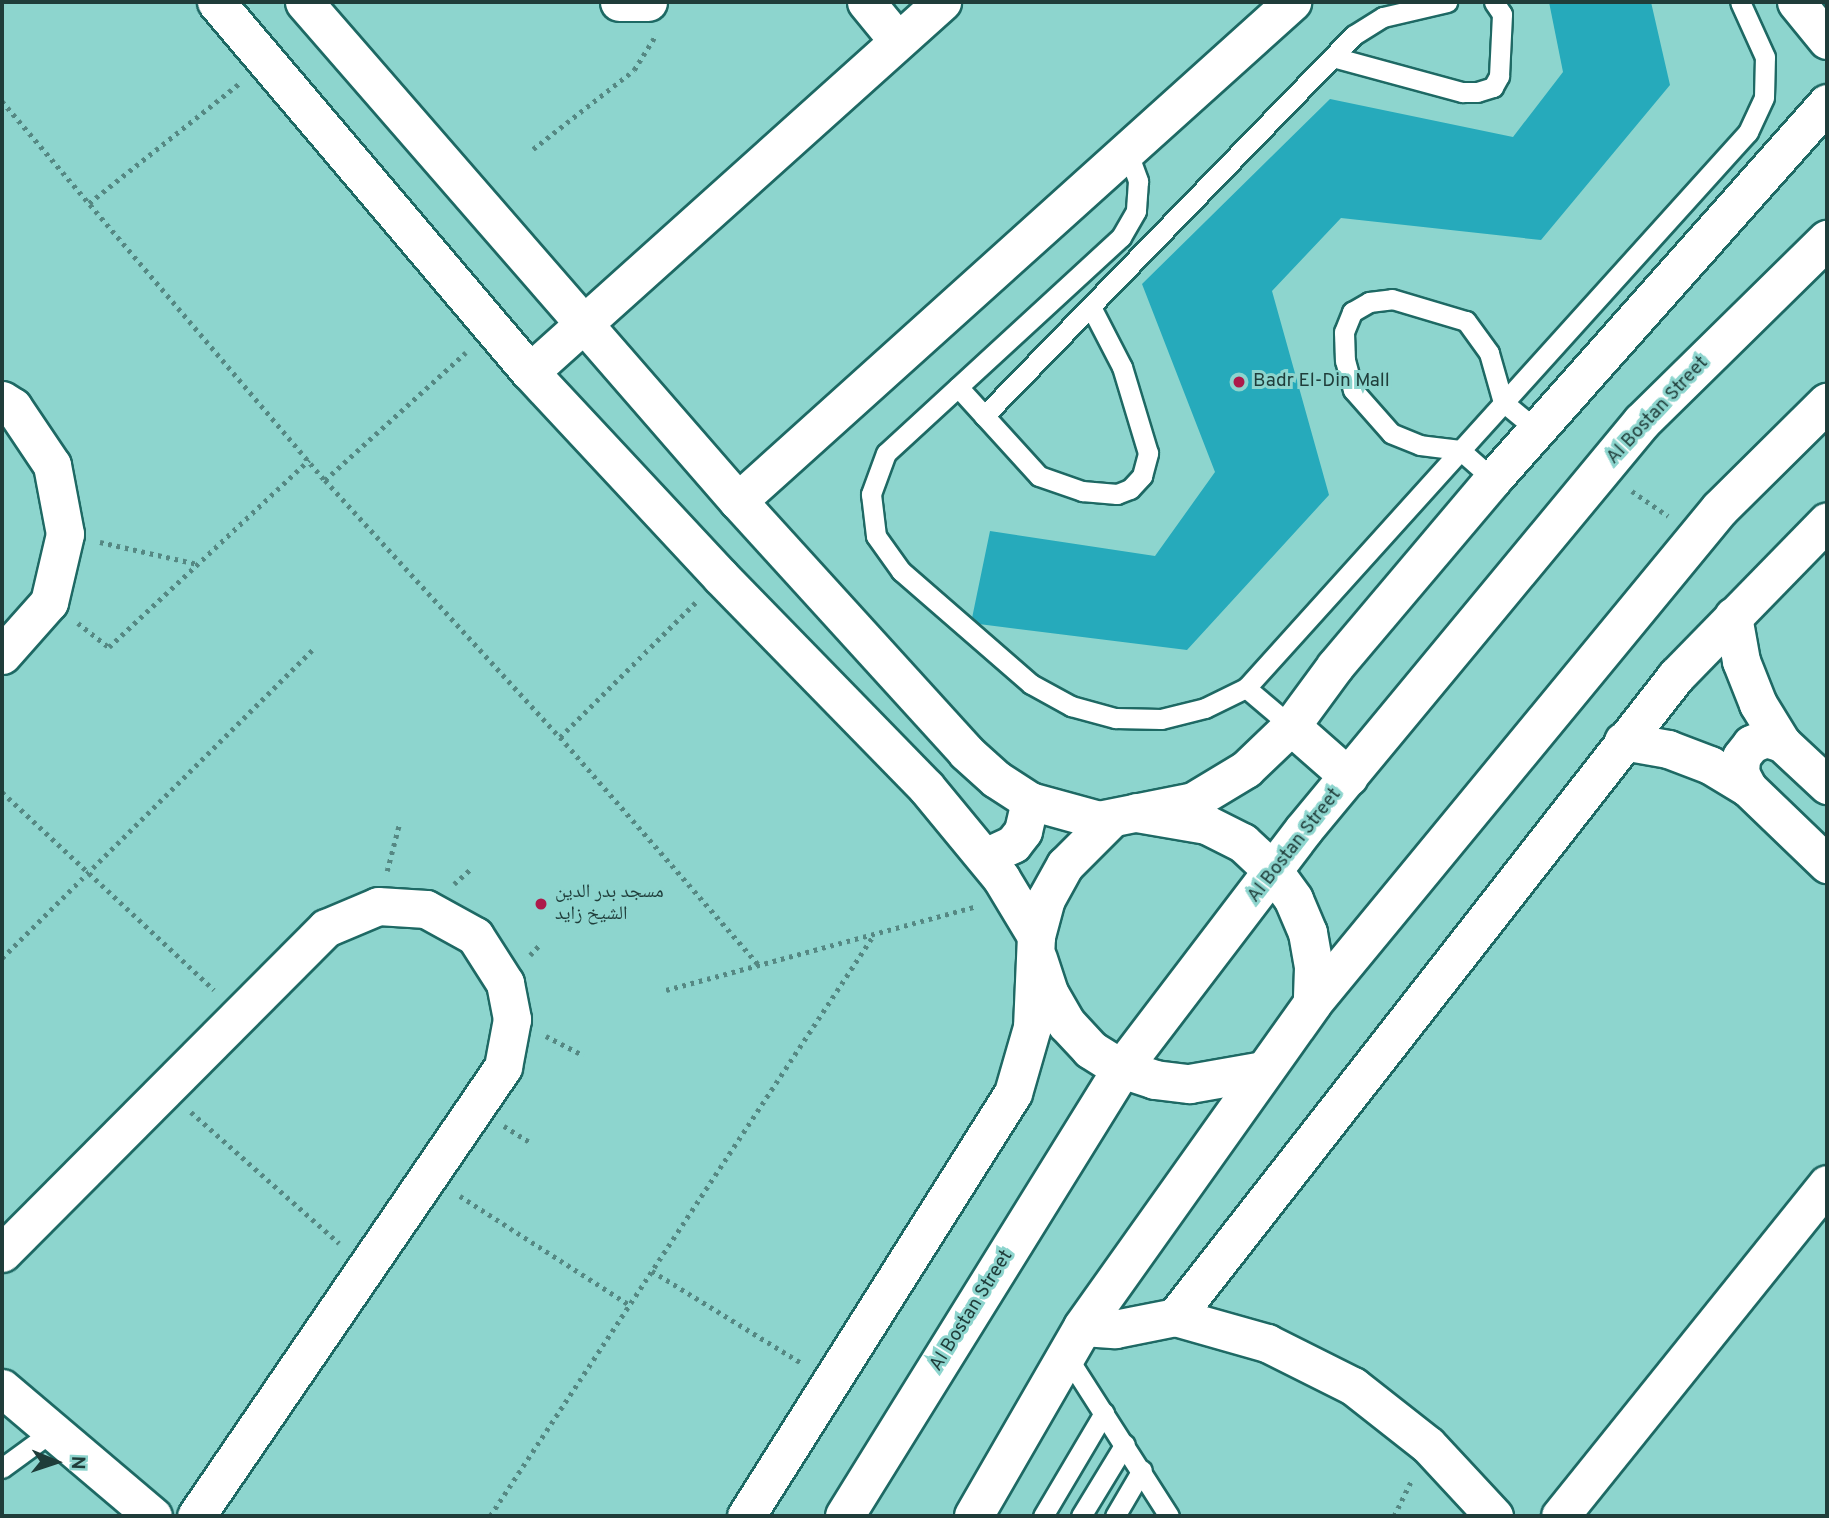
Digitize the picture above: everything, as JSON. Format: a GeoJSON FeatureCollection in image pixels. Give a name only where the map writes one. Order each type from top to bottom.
{"type":"FeatureCollection","features":[{"type":"Feature","properties":{"kind":"street"},"geometry":{"type":"LineString","coordinates":[[216,2],[530,372],[721,578],[926,787],[985,857],[1012,897],[1037,947],[1049,993],[1066,1024],[1091,1050],[1122,1069],[1154,1080],[1189,1084],[1264,1071]]}},
{"type":"Feature","properties":{"kind":"street"},"geometry":{"type":"LineString","coordinates":[[304,2],[738,501],[966,752],[996,779],[1030,801],[1064,813],[1207,825],[1243,844],[1274,872],[1294,900],[1308,933],[1314,968],[1313,1003]]}},
{"type":"Feature","properties":{"kind":"street"},"geometry":{"type":"LineString","coordinates":[[619,2],[651,14]]}},
{"type":"Feature","properties":{"kind":"street"},"geometry":{"type":"LineString","coordinates":[[866,2],[898,41]]}},
{"type":"Feature","properties":{"kind":"street"},"geometry":{"type":"LineString","coordinates":[[530,372],[942,2]]}},
{"type":"Feature","properties":{"kind":"street"},"geometry":{"type":"LineString","coordinates":[[738,501],[1128,153],[1292,2]]}},
{"type":"Feature","properties":{"kind":"street"},"geometry":{"type":"LineString","coordinates":[[1796,2],[1827,40]]}},
{"type":"Feature","properties":{"kind":"street"},"geometry":{"type":"LineString","coordinates":[[746,1516],[1013,1093],[1032,1027],[1037,947],[1046,899],[1066,865],[1124,816],[1193,801],[1246,769],[1291,726],[1335,666],[1493,479],[1827,103]]}},
{"type":"Feature","properties":{"kind":"street","name":"Al Bostan Street"},"geometry":{"type":"LineString","coordinates":[[845,1516],[1122,1069],[1349,777],[1642,422],[1827,240]]}},
{"type":"Feature","properties":{"kind":"street"},"geometry":{"type":"LineString","coordinates":[[2,400],[13,407],[52,465],[65,534],[49,602],[2,655]]}},
{"type":"Feature","properties":{"kind":"street"},"geometry":{"type":"LineString","coordinates":[[974,1516],[1075,1341],[1264,1071],[1674,530],[1720,509],[1827,404]]}},
{"type":"Feature","properties":{"kind":"street"},"geometry":{"type":"LineString","coordinates":[[1175,1317],[1623,741],[1733,616],[1827,521]]}},
{"type":"Feature","properties":{"kind":"street"},"geometry":{"type":"LineString","coordinates":[[1733,616],[1745,672],[1758,704],[1782,743],[1827,785]]}},
{"type":"Feature","properties":{"kind":"street"},"geometry":{"type":"LineString","coordinates":[[1291,726],[1349,777]]}},
{"type":"Feature","properties":{"kind":"street"},"geometry":{"type":"LineString","coordinates":[[1748,788],[1740,773],[1746,750],[1766,738],[1782,743]]}},
{"type":"Feature","properties":{"kind":"street"},"geometry":{"type":"LineString","coordinates":[[1623,741],[1668,749],[1710,765],[1748,788],[1827,864]]}},
{"type":"Feature","properties":{"kind":"street"},"geometry":{"type":"LineString","coordinates":[[985,857],[1013,844],[1023,831],[1030,801]]}},
{"type":"Feature","properties":{"kind":"street"},"geometry":{"type":"LineString","coordinates":[[2,1253],[238,1013],[326,928],[378,906],[426,909],[475,936],[505,983],[512,1018],[503,1067],[368,1269],[196,1516]]}},
{"type":"Feature","properties":{"kind":"street"},"geometry":{"type":"LineString","coordinates":[[1560,1516],[1827,1184]]}},
{"type":"Feature","properties":{"kind":"street"},"geometry":{"type":"LineString","coordinates":[[1075,1341],[1115,1329],[1175,1317],[1268,1343],[1353,1386],[1428,1445],[1494,1516]]}},
{"type":"Feature","properties":{"kind":"street"},"geometry":{"type":"LineString","coordinates":[[2,1388],[50,1433],[153,1516]]}},
{"type":"Feature","properties":{"kind":"lane"},"geometry":{"type":"LineString","coordinates":[[984,416],[1367,25],[1447,2]]}},
{"type":"Feature","properties":{"kind":"lane"},"geometry":{"type":"LineString","coordinates":[[1333,57],[1462,92],[1477,92],[1493,87],[1499,76],[1502,14],[1494,2]]}},
{"type":"Feature","properties":{"kind":"lane"},"geometry":{"type":"LineString","coordinates":[[1128,153],[1138,181],[1136,211],[1121,237],[886,453],[870,494],[876,536],[901,571],[1031,684],[1071,706],[1115,718],[1161,719],[1205,708],[1246,688],[1748,132],[1764,97],[1765,57],[1752,20],[1740,2]]}},
{"type":"Feature","properties":{"kind":"lane"},"geometry":{"type":"LineString","coordinates":[[1493,479],[1460,450],[1420,445],[1391,433],[1353,390],[1345,361],[1344,332],[1352,312],[1369,302],[1392,299],[1466,321],[1489,354],[1503,402],[1537,430]]}},
{"type":"Feature","properties":{"kind":"lane"},"geometry":{"type":"LineString","coordinates":[[958,387],[1039,476],[1082,491],[1116,494],[1130,489],[1142,475],[1148,453],[1122,367],[1091,307]]}},
{"type":"Feature","properties":{"kind":"lane"},"geometry":{"type":"LineString","coordinates":[[1246,688],[1291,726]]}},
{"type":"Feature","properties":{"kind":"lane"},"geometry":{"type":"LineString","coordinates":[[1075,1341],[1104,1413],[1165,1508],[1151,1516]]}},
{"type":"Feature","properties":{"kind":"lane"},"geometry":{"type":"LineString","coordinates":[[1043,1516],[1104,1413]]}},
{"type":"Feature","properties":{"kind":"lane"},"geometry":{"type":"LineString","coordinates":[[2,1468],[50,1433]]}},
{"type":"Feature","properties":{"kind":"lane"},"geometry":{"type":"LineString","coordinates":[[1081,1516],[1125,1444]]}},
{"type":"Feature","properties":{"kind":"lane"},"geometry":{"type":"LineString","coordinates":[[1115,1516],[1142,1470]]}},
{"type":"Feature","properties":{"kind":"path"},"geometry":{"type":"LineString","coordinates":[[533,149],[634,70],[655,39],[651,14]]}},
{"type":"Feature","properties":{"kind":"path"},"geometry":{"type":"LineString","coordinates":[[89,203],[265,62]]}},
{"type":"Feature","properties":{"kind":"path"},"geometry":{"type":"LineString","coordinates":[[2,101],[325,480],[560,737],[761,965]]}},
{"type":"Feature","properties":{"kind":"path"},"geometry":{"type":"LineString","coordinates":[[325,480],[492,327]]}},
{"type":"Feature","properties":{"kind":"path"},"geometry":{"type":"LineString","coordinates":[[109,647],[309,460]]}},
{"type":"Feature","properties":{"kind":"path"},"geometry":{"type":"LineString","coordinates":[[1595,480],[1623,485],[1674,530]]}},
{"type":"Feature","properties":{"kind":"path"},"geometry":{"type":"LineString","coordinates":[[65,534],[198,564]]}},
{"type":"Feature","properties":{"kind":"path"},"geometry":{"type":"LineString","coordinates":[[560,737],[721,578]]}},
{"type":"Feature","properties":{"kind":"path"},"geometry":{"type":"LineString","coordinates":[[2,958],[312,650]]}},
{"type":"Feature","properties":{"kind":"path"},"geometry":{"type":"LineString","coordinates":[[2,792],[238,1013]]}},
{"type":"Feature","properties":{"kind":"path"},"geometry":{"type":"LineString","coordinates":[[378,906],[399,825]]}},
{"type":"Feature","properties":{"kind":"path"},"geometry":{"type":"LineString","coordinates":[[666,990],[1012,897]]}},
{"type":"Feature","properties":{"kind":"path"},"geometry":{"type":"LineString","coordinates":[[490,1516],[873,936]]}},
{"type":"Feature","properties":{"kind":"path"},"geometry":{"type":"LineString","coordinates":[[164,1088],[368,1269]]}},
{"type":"Feature","properties":{"kind":"path"},"geometry":{"type":"LineString","coordinates":[[448,1189],[630,1305]]}},
{"type":"Feature","properties":{"kind":"path"},"geometry":{"type":"LineString","coordinates":[[652,1271],[831,1381]]}},
{"type":"Feature","properties":{"kind":"building","name":"Badr El-Din Mall"},"geometry":{"type":"Polygon","coordinates":[[[1549,2],[1651,2],[1670,85],[1541,240],[1341,218],[1272,291],[1329,495],[1187,650],[971,623],[990,531],[1155,556],[1215,472],[1142,284],[1330,99],[1513,137],[1563,72],[1549,2]]]}},
{"type":"Feature","properties":{"kind":"place","name":"Badr El-Din Mall"},"geometry":{"type":"Point","coordinates":[1239,382]}},
{"type":"Feature","properties":{"kind":"place","name":"مسجد بدر الدين الشيخ زايد"},"geometry":{"type":"Point","coordinates":[541,904]}}]}
